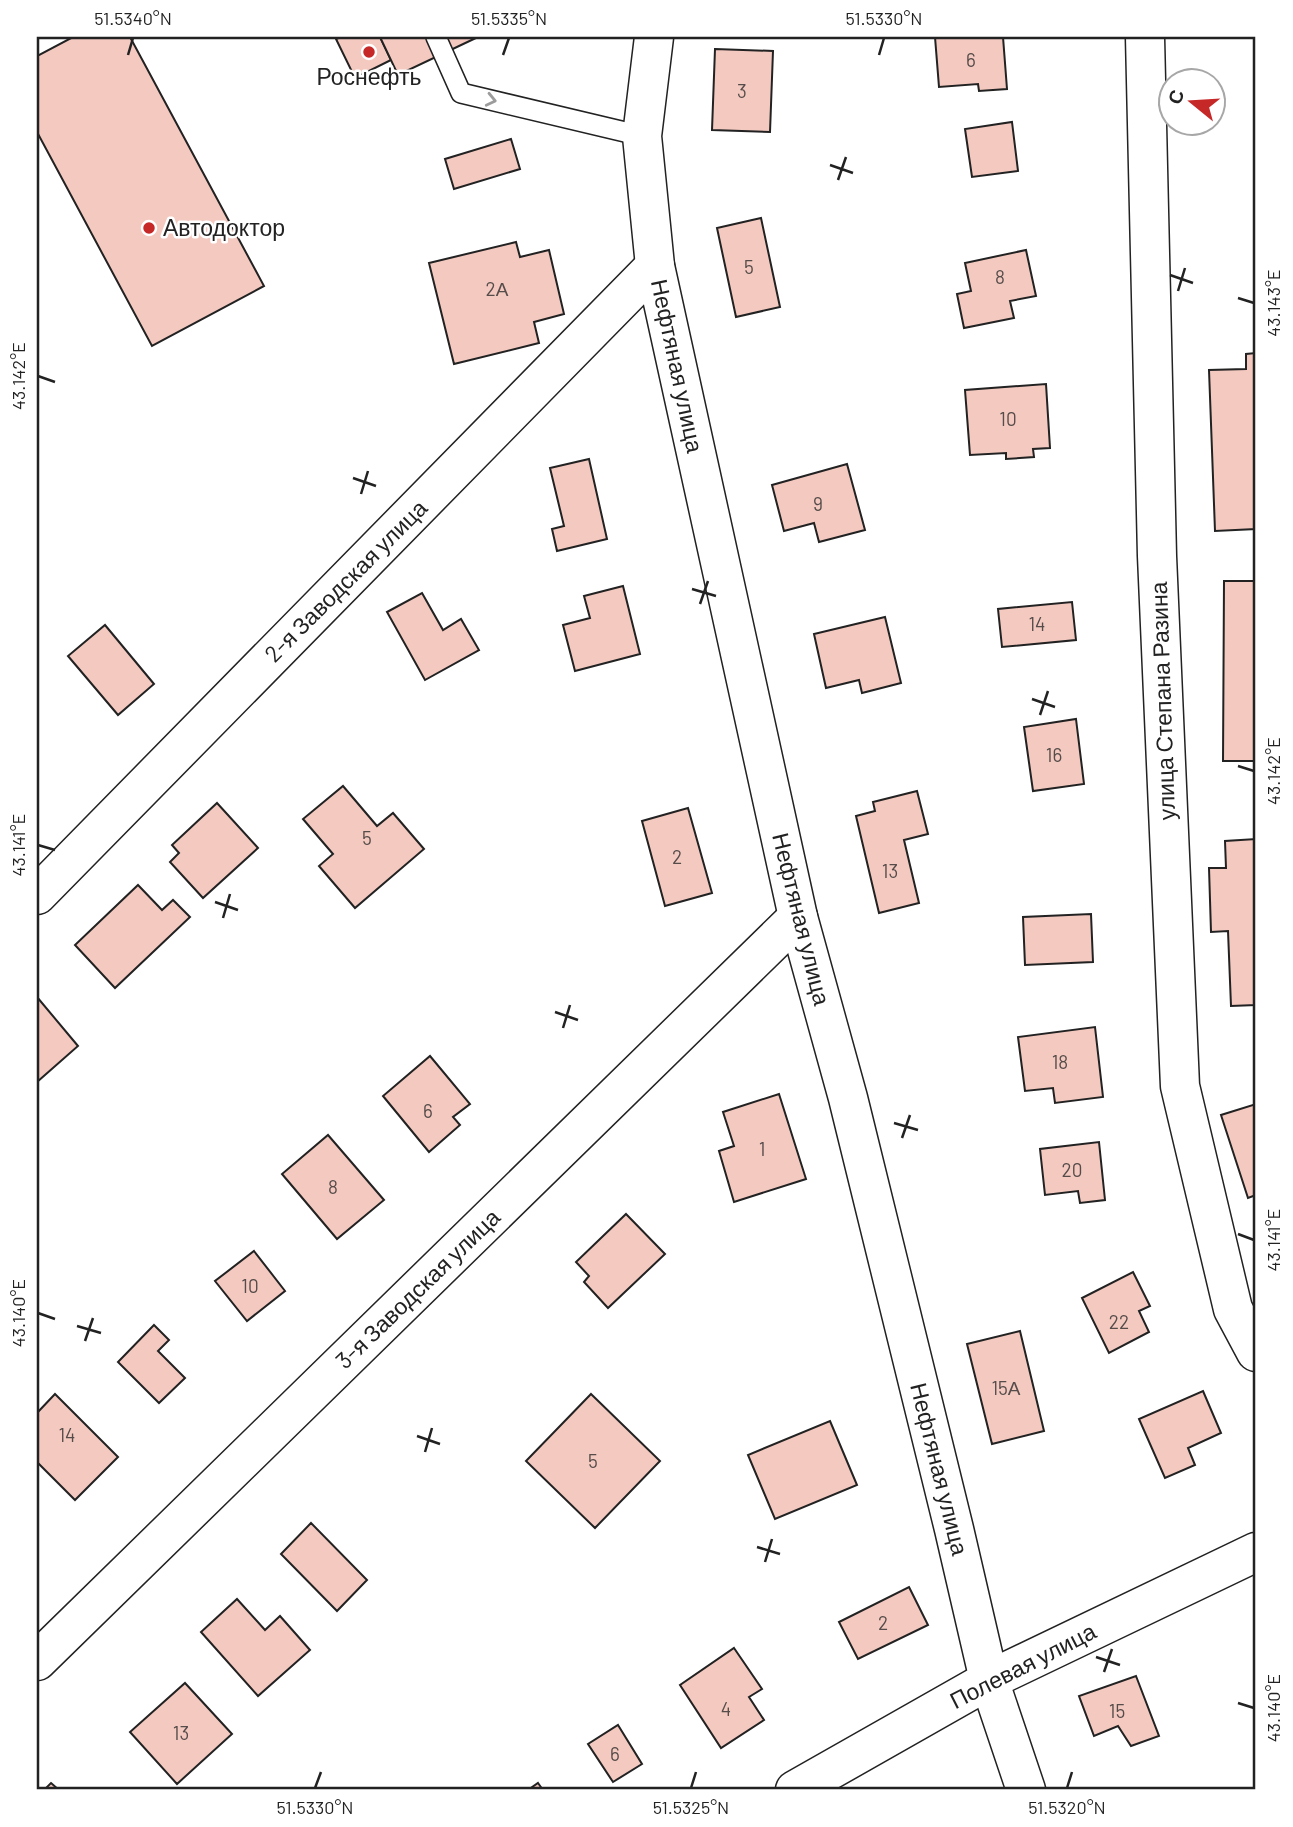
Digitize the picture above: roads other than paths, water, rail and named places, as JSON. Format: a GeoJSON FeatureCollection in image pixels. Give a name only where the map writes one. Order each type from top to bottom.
{"type":"FeatureCollection","features":[{"type":"Feature","properties":{"kind":"street","name":"Нефтяная улица"},"geometry":{"type":"LineString","coordinates":[[654,37],[642,136],[654,266],[799,917],[848,1098],[989,1680],[1026,1790]]}},
{"type":"Feature","properties":{"kind":"street","name":"улица Степана Разина"},"geometry":{"type":"LineString","coordinates":[[1144,37],[1157,556],[1180,1086],[1233,1309],[1256,1352]]}},
{"type":"Feature","properties":{"kind":"street","name":"2-я Заводская улица"},"geometry":{"type":"LineString","coordinates":[[37,895],[654,266]]}},
{"type":"Feature","properties":{"kind":"street","name":"3-я Заводская улица"},"geometry":{"type":"LineString","coordinates":[[37,1661],[799,917]]}},
{"type":"Feature","properties":{"kind":"street","name":"Полевая улица"},"geometry":{"type":"LineString","coordinates":[[795,1790],[989,1680],[1256,1552]]}},
{"type":"Feature","properties":{"kind":"lane"},"geometry":{"type":"LineString","coordinates":[[436,37],[461,93],[642,136]]}},
{"type":"Feature","properties":{"kind":"place","name":"Роснефть"},"geometry":{"type":"Point","coordinates":[369,52]}},
{"type":"Feature","properties":{"kind":"place","name":"Автодоктор"},"geometry":{"type":"Point","coordinates":[149,228]}}]}
